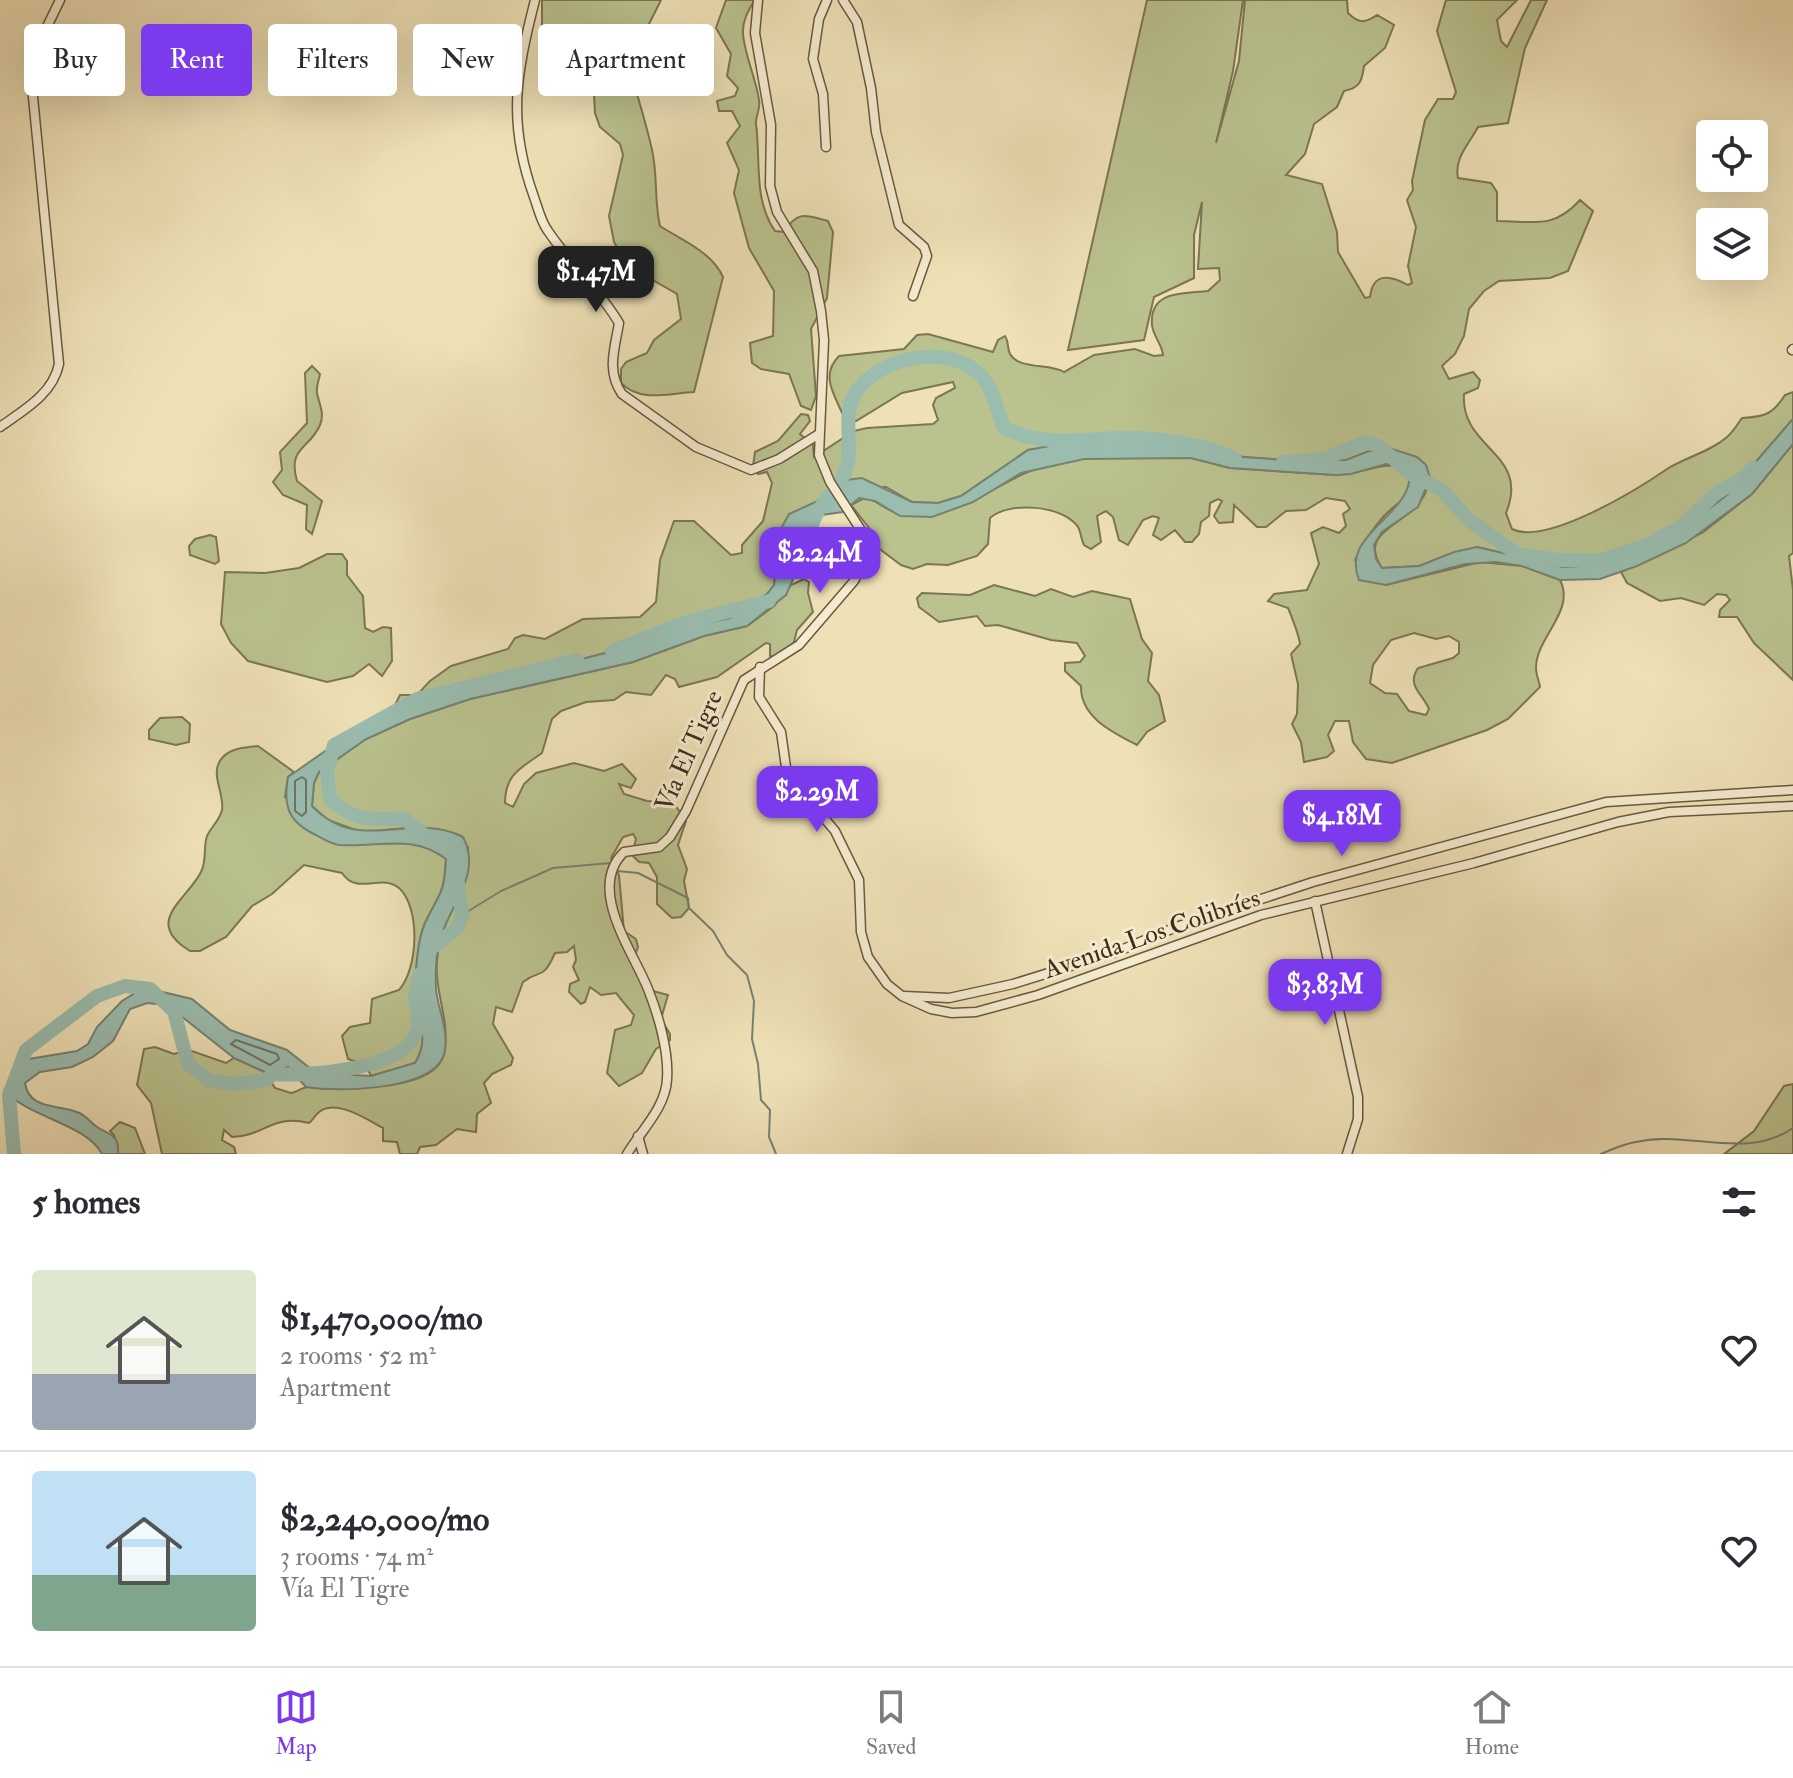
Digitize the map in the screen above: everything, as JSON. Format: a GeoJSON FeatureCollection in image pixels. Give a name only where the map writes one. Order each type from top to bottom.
{"type":"FeatureCollection","features":[{"type":"Feature","properties":{"kind":"street"},"geometry":{"type":"LineString","coordinates":[[0,427],[49,388],[56,380],[59,364],[33,97],[40,41],[60,0]]}},
{"type":"Feature","properties":{"kind":"street"},"geometry":{"type":"LineString","coordinates":[[535,0],[518,68],[515,107],[526,173],[546,229],[605,297],[619,323],[611,370],[614,382],[622,394],[661,418],[696,447],[751,470],[779,459],[819,434]]}},
{"type":"Feature","properties":{"kind":"street","name":"Vía El Tigre"},"geometry":{"type":"LineString","coordinates":[[627,1154],[663,1097],[667,1063],[650,993],[621,932],[609,889],[611,873],[624,852],[659,847],[670,837],[686,811],[744,680],[799,645],[860,572],[868,547],[830,482],[819,455],[824,356],[821,311],[813,271],[777,212],[770,186],[771,125],[755,33],[758,0]]}},
{"type":"Feature","properties":{"kind":"street"},"geometry":{"type":"LineString","coordinates":[[826,147],[823,94],[813,59],[819,19],[827,0]]}},
{"type":"Feature","properties":{"kind":"street"},"geometry":{"type":"LineString","coordinates":[[843,0],[857,22],[871,88],[876,132],[899,225],[909,238],[924,247],[927,256],[913,296]]}},
{"type":"Feature","properties":{"kind":"street","name":"Avenida Los Colibríes"},"geometry":{"type":"LineString","coordinates":[[760,667],[757,678],[759,697],[781,732],[787,774],[843,845],[859,880],[861,932],[868,957],[887,984],[902,996],[931,1009],[976,1012],[1038,995],[1261,915],[1643,817],[1669,812],[1793,806]]}},
{"type":"Feature","properties":{"kind":"street","name":"Avenida Los Colibríes"},"geometry":{"type":"LineString","coordinates":[[902,996],[949,998],[1013,984],[1116,952],[1179,926],[1313,882],[1606,802],[1793,790]]}},
{"type":"Feature","properties":{"kind":"street"},"geometry":{"type":"LineString","coordinates":[[1315,901],[1358,1097],[1358,1119],[1347,1154]]}},
{"type":"Feature","properties":{"kind":"street"},"geometry":{"type":"LineString","coordinates":[[638,1136],[643,1154]]}},
{"type":"Feature","properties":{"kind":"green space"},"geometry":{"type":"Polygon","coordinates":[[[542,0],[661,0],[649,24],[542,24],[542,0]]]}},
{"type":"Feature","properties":{"kind":"green space"},"geometry":{"type":"Polygon","coordinates":[[[726,0],[755,0],[746,16],[743,34],[759,100],[756,121],[759,179],[768,219],[775,231],[784,232],[798,217],[813,217],[828,221],[833,232],[827,298],[811,329],[816,396],[811,410],[801,406],[789,374],[761,369],[752,363],[750,343],[773,336],[774,291],[749,248],[734,193],[739,170],[727,143],[740,126],[732,111],[719,111],[717,101],[735,96],[738,88],[727,76],[731,54],[716,28],[726,0]]]}},
{"type":"Feature","properties":{"kind":"green space"},"geometry":{"type":"Polygon","coordinates":[[[1147,0],[1243,0],[1233,71],[1216,143],[1239,61],[1245,0],[1347,0],[1348,13],[1355,19],[1365,21],[1377,15],[1394,25],[1385,48],[1364,66],[1359,83],[1344,91],[1337,107],[1314,124],[1305,154],[1286,175],[1322,184],[1337,232],[1338,252],[1365,298],[1370,297],[1375,283],[1383,278],[1408,285],[1412,283],[1408,266],[1416,227],[1407,200],[1413,190],[1412,181],[1425,120],[1438,99],[1453,99],[1456,92],[1437,31],[1446,0],[1517,0],[1497,20],[1501,41],[1507,47],[1531,0],[1547,0],[1525,48],[1508,123],[1478,127],[1460,158],[1458,178],[1491,183],[1497,192],[1497,221],[1551,220],[1570,210],[1580,200],[1593,211],[1568,271],[1550,278],[1499,281],[1484,291],[1469,309],[1464,336],[1455,354],[1442,366],[1449,379],[1473,372],[1480,380],[1478,388],[1464,394],[1466,413],[1472,428],[1503,463],[1509,477],[1511,493],[1506,513],[1512,529],[1527,532],[1546,530],[1591,513],[1674,465],[1713,447],[1729,435],[1742,418],[1768,413],[1785,395],[1793,392],[1793,419],[1727,495],[1686,526],[1631,554],[1601,565],[1562,567],[1477,547],[1419,566],[1382,568],[1375,552],[1377,540],[1422,500],[1428,485],[1426,465],[1392,449],[1369,451],[1346,460],[1299,461],[1243,457],[1116,438],[1028,450],[961,496],[938,503],[912,502],[886,487],[829,490],[818,501],[789,515],[782,527],[774,585],[767,594],[730,618],[668,631],[629,647],[403,705],[396,703],[400,695],[417,695],[451,666],[508,649],[515,638],[523,635],[545,639],[583,619],[640,617],[656,602],[660,560],[674,521],[694,521],[731,555],[742,553],[742,545],[763,521],[772,483],[767,472],[758,474],[753,466],[755,452],[778,441],[801,414],[808,415],[810,421],[800,434],[813,445],[814,457],[854,431],[933,424],[938,420],[933,405],[936,398],[955,388],[953,382],[902,393],[856,421],[843,415],[830,385],[830,370],[839,356],[904,349],[917,335],[928,334],[993,352],[998,340],[1005,336],[1014,359],[1064,372],[1094,355],[1135,349],[1154,356],[1163,355],[1152,325],[1156,305],[1171,296],[1208,291],[1220,280],[1219,268],[1198,269],[1202,202],[1194,235],[1194,278],[1154,297],[1144,340],[1068,350],[1147,0]]]}},
{"type":"Feature","properties":{"kind":"green space"},"geometry":{"type":"Polygon","coordinates":[[[594,96],[638,96],[652,150],[660,226],[704,254],[723,277],[694,392],[646,395],[621,383],[621,369],[626,362],[647,353],[654,340],[681,319],[677,294],[651,279],[633,256],[618,249],[614,242],[609,216],[623,155],[620,144],[600,127],[594,96]]]}},
{"type":"Feature","properties":{"kind":"green space"},"geometry":{"type":"Polygon","coordinates":[[[312,366],[320,374],[317,390],[321,421],[316,433],[297,455],[295,470],[297,481],[322,501],[312,534],[306,529],[307,505],[283,495],[273,482],[282,470],[280,452],[307,423],[305,373],[312,366]]]}},
{"type":"Feature","properties":{"kind":"green space"},"geometry":{"type":"Polygon","coordinates":[[[1793,444],[1793,553],[1789,556],[1793,590],[1793,680],[1754,643],[1737,617],[1719,617],[1720,610],[1730,600],[1726,595],[1717,594],[1704,605],[1681,598],[1660,601],[1627,583],[1621,572],[1702,533],[1752,494],[1793,444]]]}},
{"type":"Feature","properties":{"kind":"green space"},"geometry":{"type":"Polygon","coordinates":[[[1103,457],[1191,458],[1230,468],[1336,475],[1382,466],[1409,468],[1408,492],[1376,526],[1355,560],[1386,585],[1480,562],[1522,566],[1560,580],[1564,591],[1563,602],[1538,657],[1536,670],[1540,687],[1508,719],[1487,730],[1392,763],[1366,759],[1353,742],[1349,721],[1335,721],[1328,735],[1334,751],[1327,757],[1304,762],[1301,742],[1292,724],[1297,714],[1298,684],[1291,654],[1300,644],[1288,608],[1268,601],[1274,594],[1307,590],[1319,564],[1311,533],[1323,527],[1339,533],[1346,526],[1343,514],[1350,509],[1345,501],[1326,498],[1306,510],[1286,511],[1266,527],[1257,527],[1234,505],[1233,522],[1219,523],[1214,516],[1222,501],[1218,499],[1210,503],[1209,516],[1201,522],[1199,534],[1192,542],[1185,542],[1175,530],[1161,540],[1153,535],[1159,518],[1153,516],[1143,520],[1128,545],[1119,540],[1113,517],[1106,511],[1097,516],[1101,542],[1091,549],[1084,545],[1078,527],[1061,514],[1036,508],[1010,509],[990,518],[988,544],[977,556],[948,565],[927,564],[913,569],[901,565],[873,544],[869,528],[851,505],[866,497],[898,513],[939,513],[1051,464],[1103,457]],[[1414,633],[1391,640],[1373,665],[1370,683],[1385,693],[1397,694],[1409,711],[1426,715],[1429,709],[1414,680],[1418,668],[1453,658],[1459,653],[1459,642],[1449,636],[1436,639],[1414,633]]]}},
{"type":"Feature","properties":{"kind":"green space"},"geometry":{"type":"Polygon","coordinates":[[[210,535],[216,537],[219,561],[215,564],[190,555],[189,546],[195,539],[210,535]]]}},
{"type":"Feature","properties":{"kind":"green space"},"geometry":{"type":"Polygon","coordinates":[[[327,554],[342,554],[347,561],[347,575],[363,596],[365,628],[373,632],[383,627],[391,628],[392,661],[382,676],[369,664],[353,676],[327,682],[248,661],[231,643],[221,624],[225,572],[265,573],[299,568],[327,554]]]}},
{"type":"Feature","properties":{"kind":"green space"},"geometry":{"type":"Polygon","coordinates":[[[804,579],[809,582],[808,593],[813,612],[797,630],[793,646],[776,657],[770,656],[770,644],[766,643],[717,677],[679,687],[675,679],[666,675],[651,695],[626,692],[614,700],[586,702],[561,711],[552,719],[542,753],[521,768],[508,785],[505,803],[513,807],[524,784],[536,773],[574,763],[604,771],[622,764],[636,779],[631,788],[619,784],[624,794],[647,801],[673,802],[686,821],[678,845],[687,869],[684,881],[689,908],[681,917],[672,918],[657,904],[657,877],[649,863],[639,862],[632,855],[636,839],[633,834],[623,837],[611,858],[619,875],[624,931],[636,939],[638,947],[633,961],[645,989],[668,995],[661,1019],[670,1040],[656,1049],[642,1073],[619,1086],[607,1073],[615,1030],[631,1025],[634,1015],[616,993],[601,995],[590,987],[585,1002],[581,1004],[569,992],[570,984],[579,980],[573,967],[576,960],[574,946],[567,952],[555,953],[544,971],[523,982],[512,1012],[496,1007],[493,1024],[513,1058],[511,1065],[492,1074],[484,1083],[491,1103],[477,1114],[476,1132],[457,1129],[436,1145],[420,1147],[417,1154],[400,1154],[397,1142],[383,1141],[383,1128],[360,1115],[332,1107],[324,1109],[309,1123],[285,1121],[232,1137],[224,1130],[222,1140],[234,1147],[236,1154],[162,1154],[151,1103],[137,1085],[144,1049],[155,1047],[174,1054],[189,1050],[226,1063],[234,1058],[265,1072],[275,1088],[291,1093],[308,1087],[363,1087],[408,1082],[426,1075],[439,1064],[446,1036],[437,977],[438,952],[465,875],[468,847],[419,827],[361,832],[328,820],[312,806],[314,783],[319,772],[366,739],[410,719],[470,699],[633,662],[704,636],[747,626],[774,606],[791,585],[804,579]]]}},
{"type":"Feature","properties":{"kind":"green space"},"geometry":{"type":"Polygon","coordinates":[[[994,585],[1035,596],[1051,589],[1073,597],[1092,591],[1130,599],[1142,639],[1152,653],[1148,681],[1159,695],[1165,721],[1147,732],[1137,745],[1099,722],[1086,706],[1081,686],[1065,671],[1065,663],[1080,662],[1085,656],[1077,643],[1051,640],[998,625],[985,626],[977,616],[939,622],[919,607],[917,598],[922,593],[970,595],[994,585]]]}},
{"type":"Feature","properties":{"kind":"green space"},"geometry":{"type":"Polygon","coordinates":[[[182,717],[190,724],[189,742],[176,745],[149,739],[149,730],[160,718],[182,717]]]}},
{"type":"Feature","properties":{"kind":"green space"},"geometry":{"type":"Polygon","coordinates":[[[258,746],[294,772],[288,777],[285,797],[361,844],[429,846],[446,858],[442,887],[422,930],[419,947],[415,1001],[422,1044],[415,1063],[371,1076],[366,1065],[348,1059],[342,1036],[350,1027],[370,1023],[372,999],[399,990],[410,968],[414,939],[411,909],[406,897],[392,884],[355,883],[342,873],[304,865],[272,894],[252,906],[226,937],[200,951],[190,951],[176,940],[170,930],[172,911],[201,872],[207,836],[221,814],[217,776],[219,763],[239,748],[258,746]]]}},
{"type":"Feature","properties":{"kind":"green space"},"geometry":{"type":"Polygon","coordinates":[[[1793,1084],[1793,1154],[1724,1154],[1754,1131],[1784,1086],[1793,1084]]]}},
{"type":"Feature","properties":{"kind":"green space"},"geometry":{"type":"Polygon","coordinates":[[[120,1122],[135,1128],[145,1154],[118,1154],[114,1135],[110,1131],[120,1122]]]}},
{"type":"Feature","properties":{"kind":"water"},"geometry":{"type":"Polygon","coordinates":[[[1793,419],[1793,444],[1752,494],[1686,543],[1600,579],[1560,580],[1522,566],[1496,562],[1465,564],[1386,585],[1359,580],[1356,563],[1360,548],[1402,498],[1409,484],[1409,468],[1386,464],[1336,475],[1230,468],[1191,458],[1084,459],[1021,473],[973,502],[932,517],[900,516],[875,501],[859,498],[843,512],[821,515],[807,525],[802,559],[786,595],[747,626],[704,636],[633,662],[470,699],[410,719],[366,739],[319,772],[314,783],[312,806],[330,821],[367,831],[444,830],[463,837],[468,851],[467,877],[444,927],[437,958],[436,989],[445,1050],[439,1064],[425,1074],[407,1081],[362,1089],[306,1087],[288,1067],[269,1074],[234,1058],[167,1005],[147,1003],[130,1009],[113,1041],[93,1057],[72,1067],[40,1072],[25,1083],[32,1098],[38,1102],[80,1113],[113,1136],[118,1154],[102,1154],[85,1136],[9,1095],[11,1081],[23,1060],[77,1051],[88,1044],[97,1027],[122,1001],[140,990],[150,989],[192,999],[230,1030],[287,1050],[316,1073],[371,1076],[415,1063],[422,1044],[415,1001],[419,947],[422,930],[442,888],[446,859],[420,846],[394,843],[339,845],[324,840],[299,825],[290,812],[286,796],[288,777],[338,742],[405,704],[629,647],[668,631],[730,618],[767,594],[774,585],[782,527],[789,514],[818,501],[846,480],[862,478],[912,502],[938,503],[961,496],[1028,450],[1071,442],[1116,438],[1180,444],[1243,457],[1299,461],[1346,460],[1369,451],[1392,449],[1417,457],[1426,465],[1430,478],[1418,507],[1382,532],[1374,545],[1376,559],[1382,568],[1419,566],[1454,552],[1477,547],[1562,567],[1601,565],[1631,554],[1686,526],[1727,495],[1793,419]]]}},
{"type":"Feature","properties":{"kind":"waterway"},"geometry":{"type":"LineString","coordinates":[[793,564],[818,511],[845,473],[849,457],[849,411],[855,394],[880,370],[897,362],[935,357],[970,367],[987,383],[1004,428],[1030,437],[1159,440],[1192,445],[1235,459]]}},
{"type":"Feature","properties":{"kind":"waterway"},"geometry":{"type":"LineString","coordinates":[[1283,462],[1325,459],[1365,442],[1379,446],[1411,474],[1442,490],[1470,521],[1517,554],[1559,560],[1602,560],[1657,541],[1683,525],[1713,496],[1739,481],[1753,467]]}},
{"type":"Feature","properties":{"kind":"waterway"},"geometry":{"type":"LineString","coordinates":[[612,651],[687,622],[769,601]]}},
{"type":"Feature","properties":{"kind":"waterway"},"geometry":{"type":"LineString","coordinates":[[430,839],[404,819],[357,816],[330,799],[327,771],[334,745],[417,699],[577,660]]}},
{"type":"Feature","properties":{"kind":"waterway"},"geometry":{"type":"LineString","coordinates":[[462,915],[501,891],[553,868],[611,863]]}},
{"type":"Feature","properties":{"kind":"waterway"},"geometry":{"type":"LineString","coordinates":[[617,871],[638,873],[688,898],[689,908],[713,931],[727,955],[747,975],[754,1001],[752,1039],[761,1100],[770,1110],[769,1137],[776,1154]]}},
{"type":"Feature","properties":{"kind":"waterway"},"geometry":{"type":"LineString","coordinates":[[428,951],[457,928],[462,915],[458,883]]}},
{"type":"Feature","properties":{"kind":"waterway"},"geometry":{"type":"LineString","coordinates":[[14,1154],[9,1095],[26,1050],[97,996],[125,986],[150,989],[174,1011],[188,1064],[210,1081],[240,1084],[268,1079],[272,1074],[305,1074],[368,1065],[402,1050],[413,1039],[417,1029],[415,995],[420,974]]}},
{"type":"Feature","properties":{"kind":"waterway"},"geometry":{"type":"LineString","coordinates":[[1601,1154],[1650,1140],[1733,1144],[1764,1141],[1793,1128]]}}]}
